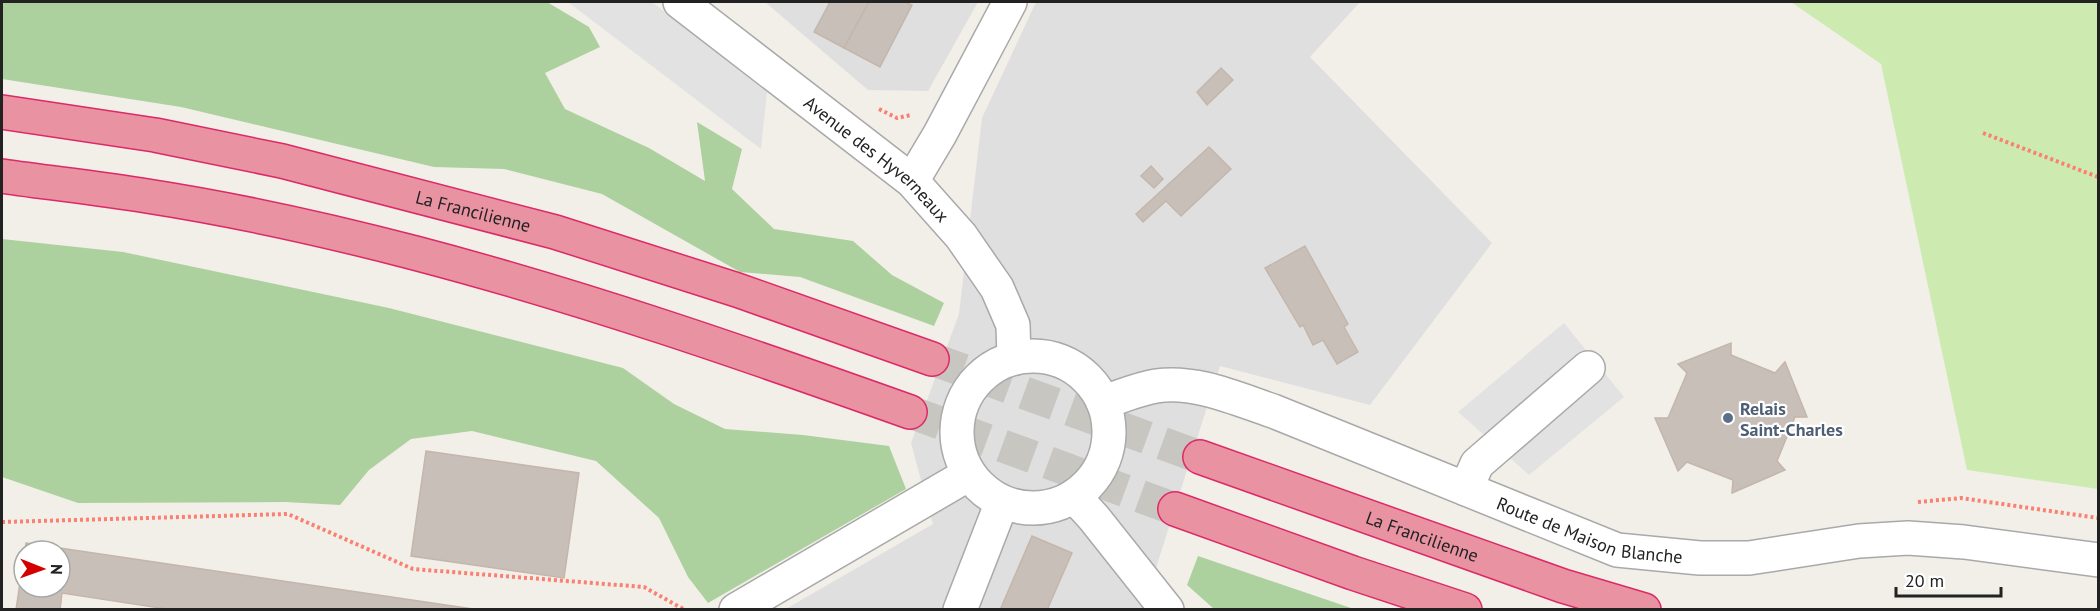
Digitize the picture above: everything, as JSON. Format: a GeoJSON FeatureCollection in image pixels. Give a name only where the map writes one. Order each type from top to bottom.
{"type":"FeatureCollection","features":[{"type":"Feature","properties":{"kind":"highway","name":"La Francilienne"},"geometry":{"type":"LineString","coordinates":[[2,112],[155,135],[282,160],[555,232],[737,290],[932,359]]}},
{"type":"Feature","properties":{"kind":"highway"},"geometry":{"type":"LineString","coordinates":[[2,176],[147,196],[281,222],[414,253],[534,286],[720,344],[910,412]]}},
{"type":"Feature","properties":{"kind":"highway","name":"La Francilienne"},"geometry":{"type":"LineString","coordinates":[[1200,457],[1552,582],[1644,609]]}},
{"type":"Feature","properties":{"kind":"highway"},"geometry":{"type":"LineString","coordinates":[[1175,509],[1353,573],[1465,609]]}},
{"type":"Feature","properties":{"kind":"street","name":"Avenue des Hyverneaux"},"geometry":{"type":"LineString","coordinates":[[680,2],[912,181],[961,237],[997,288],[1013,325],[1014,358]]}},
{"type":"Feature","properties":{"kind":"street"},"geometry":{"type":"LineString","coordinates":[[912,181],[940,134],[1010,2]]}},
{"type":"Feature","properties":{"kind":"street"},"geometry":{"type":"LineString","coordinates":[[1036,356],[1057,360],[1076,369],[1091,384],[1103,402],[1108,423],[1108,444],[1102,464],[1090,482],[1074,496],[1051,506],[1027,508],[1002,502],[984,491],[969,474],[959,452],[957,428],[962,404],[974,383],[992,368],[1014,358],[1036,356]]}},
{"type":"Feature","properties":{"kind":"street"},"geometry":{"type":"LineString","coordinates":[[1466,489],[1477,464],[1588,368]]}},
{"type":"Feature","properties":{"kind":"street","name":"Route de Maison Blanche"},"geometry":{"type":"LineString","coordinates":[[1103,402],[1155,386],[1177,385],[1218,392],[1273,411],[1617,549],[1700,558],[1749,558],[1859,541],[1908,538],[1964,542],[2098,560]]}},
{"type":"Feature","properties":{"kind":"street"},"geometry":{"type":"LineString","coordinates":[[736,609],[969,474]]}},
{"type":"Feature","properties":{"kind":"street"},"geometry":{"type":"LineString","coordinates":[[1074,496],[1167,609]]}},
{"type":"Feature","properties":{"kind":"street"},"geometry":{"type":"LineString","coordinates":[[960,609],[1002,502]]}},
{"type":"Feature","properties":{"kind":"path"},"geometry":{"type":"LineString","coordinates":[[873,104],[890,116],[897,118],[912,114],[919,120]]}},
{"type":"Feature","properties":{"kind":"path"},"geometry":{"type":"LineString","coordinates":[[1983,134],[2098,177]]}},
{"type":"Feature","properties":{"kind":"path"},"geometry":{"type":"LineString","coordinates":[[1915,502],[1961,498],[2098,518]]}},
{"type":"Feature","properties":{"kind":"path"},"geometry":{"type":"LineString","coordinates":[[2,522],[288,514],[413,569],[644,587],[685,609]]}},
{"type":"Feature","properties":{"kind":"shaded area"},"geometry":{"type":"Polygon","coordinates":[[[568,2],[652,2],[767,92],[761,149],[568,2]]]}},
{"type":"Feature","properties":{"kind":"shaded area"},"geometry":{"type":"Polygon","coordinates":[[[765,2],[978,2],[928,91],[868,90],[765,2]]]}},
{"type":"Feature","properties":{"kind":"shaded area"},"geometry":{"type":"Polygon","coordinates":[[[1036,2],[1360,2],[1310,57],[1492,243],[1370,405],[1220,366],[1143,609],[784,610],[933,524],[911,443],[959,314],[982,118],[1036,2]]]}},
{"type":"Feature","properties":{"kind":"shaded area"},"geometry":{"type":"Polygon","coordinates":[[[1564,323],[1624,397],[1529,475],[1458,412],[1564,323]]]}},
{"type":"Feature","properties":{"kind":"green space"},"geometry":{"type":"Polygon","coordinates":[[[2,2],[547,2],[589,27],[600,47],[545,73],[565,109],[649,148],[705,181],[697,122],[742,149],[732,189],[774,229],[853,241],[892,275],[944,303],[934,326],[800,277],[740,272],[602,194],[504,169],[434,167],[181,107],[2,79],[2,2]]]}},
{"type":"Feature","properties":{"kind":"green space"},"geometry":{"type":"Polygon","coordinates":[[[1791,2],[2098,2],[2098,489],[1967,470],[1881,64],[1791,2]]]}},
{"type":"Feature","properties":{"kind":"green space"},"geometry":{"type":"Polygon","coordinates":[[[2,239],[123,252],[389,308],[623,368],[674,404],[725,429],[803,435],[889,446],[906,489],[708,603],[688,577],[659,518],[596,461],[472,431],[411,439],[369,470],[340,505],[285,502],[78,503],[2,477],[2,239]]]}},
{"type":"Feature","properties":{"kind":"green space"},"geometry":{"type":"Polygon","coordinates":[[[1198,556],[1354,609],[1214,609],[1187,585],[1198,556]]]}},
{"type":"Feature","properties":{"kind":"building"},"geometry":{"type":"Polygon","coordinates":[[[830,2],[869,2],[844,48],[814,32],[830,2]]]}},
{"type":"Feature","properties":{"kind":"building"},"geometry":{"type":"Polygon","coordinates":[[[869,2],[905,2],[912,5],[880,67],[844,48],[869,2]]]}},
{"type":"Feature","properties":{"kind":"building"},"geometry":{"type":"Polygon","coordinates":[[[1221,68],[1233,80],[1207,105],[1197,92],[1221,68]]]}},
{"type":"Feature","properties":{"kind":"building"},"geometry":{"type":"Polygon","coordinates":[[[1209,147],[1231,169],[1181,216],[1166,201],[1143,222],[1136,214],[1209,147]]]}},
{"type":"Feature","properties":{"kind":"building"},"geometry":{"type":"Polygon","coordinates":[[[1151,166],[1163,179],[1154,188],[1141,176],[1151,166]]]}},
{"type":"Feature","properties":{"kind":"building"},"geometry":{"type":"Polygon","coordinates":[[[1305,246],[1348,324],[1344,327],[1358,352],[1337,364],[1323,340],[1313,345],[1303,325],[1300,327],[1265,268],[1305,246]]]}},
{"type":"Feature","properties":{"kind":"building","name":"Relais Saint-Charles"},"geometry":{"type":"Polygon","coordinates":[[[1731,343],[1731,355],[1775,373],[1785,362],[1807,417],[1795,417],[1777,461],[1785,470],[1732,493],[1733,480],[1687,462],[1678,471],[1655,418],[1668,418],[1687,373],[1678,364],[1731,343]]]}},
{"type":"Feature","properties":{"kind":"building"},"geometry":{"type":"Polygon","coordinates":[[[426,451],[579,473],[564,578],[411,556],[426,451]]]}},
{"type":"Feature","properties":{"kind":"building"},"geometry":{"type":"Polygon","coordinates":[[[1032,536],[1072,553],[1047,610],[1000,610],[1032,536]]]}},
{"type":"Feature","properties":{"kind":"building"},"geometry":{"type":"Polygon","coordinates":[[[72,550],[480,610],[173,610],[72,595],[72,550]]]}},
{"type":"Feature","properties":{"kind":"building"},"geometry":{"type":"Polygon","coordinates":[[[18,599],[61,599],[60,610],[16,610],[18,599]]]}},
{"type":"Feature","properties":{"kind":"tunnel"},"geometry":{"type":"LineString","coordinates":[[932,359],[1200,457]]}},
{"type":"Feature","properties":{"kind":"tunnel"},"geometry":{"type":"LineString","coordinates":[[910,412],[1175,509]]}},
{"type":"Feature","properties":{"kind":"place","name":"Relais Saint-Charles"},"geometry":{"type":"Point","coordinates":[1728,418]}}]}
